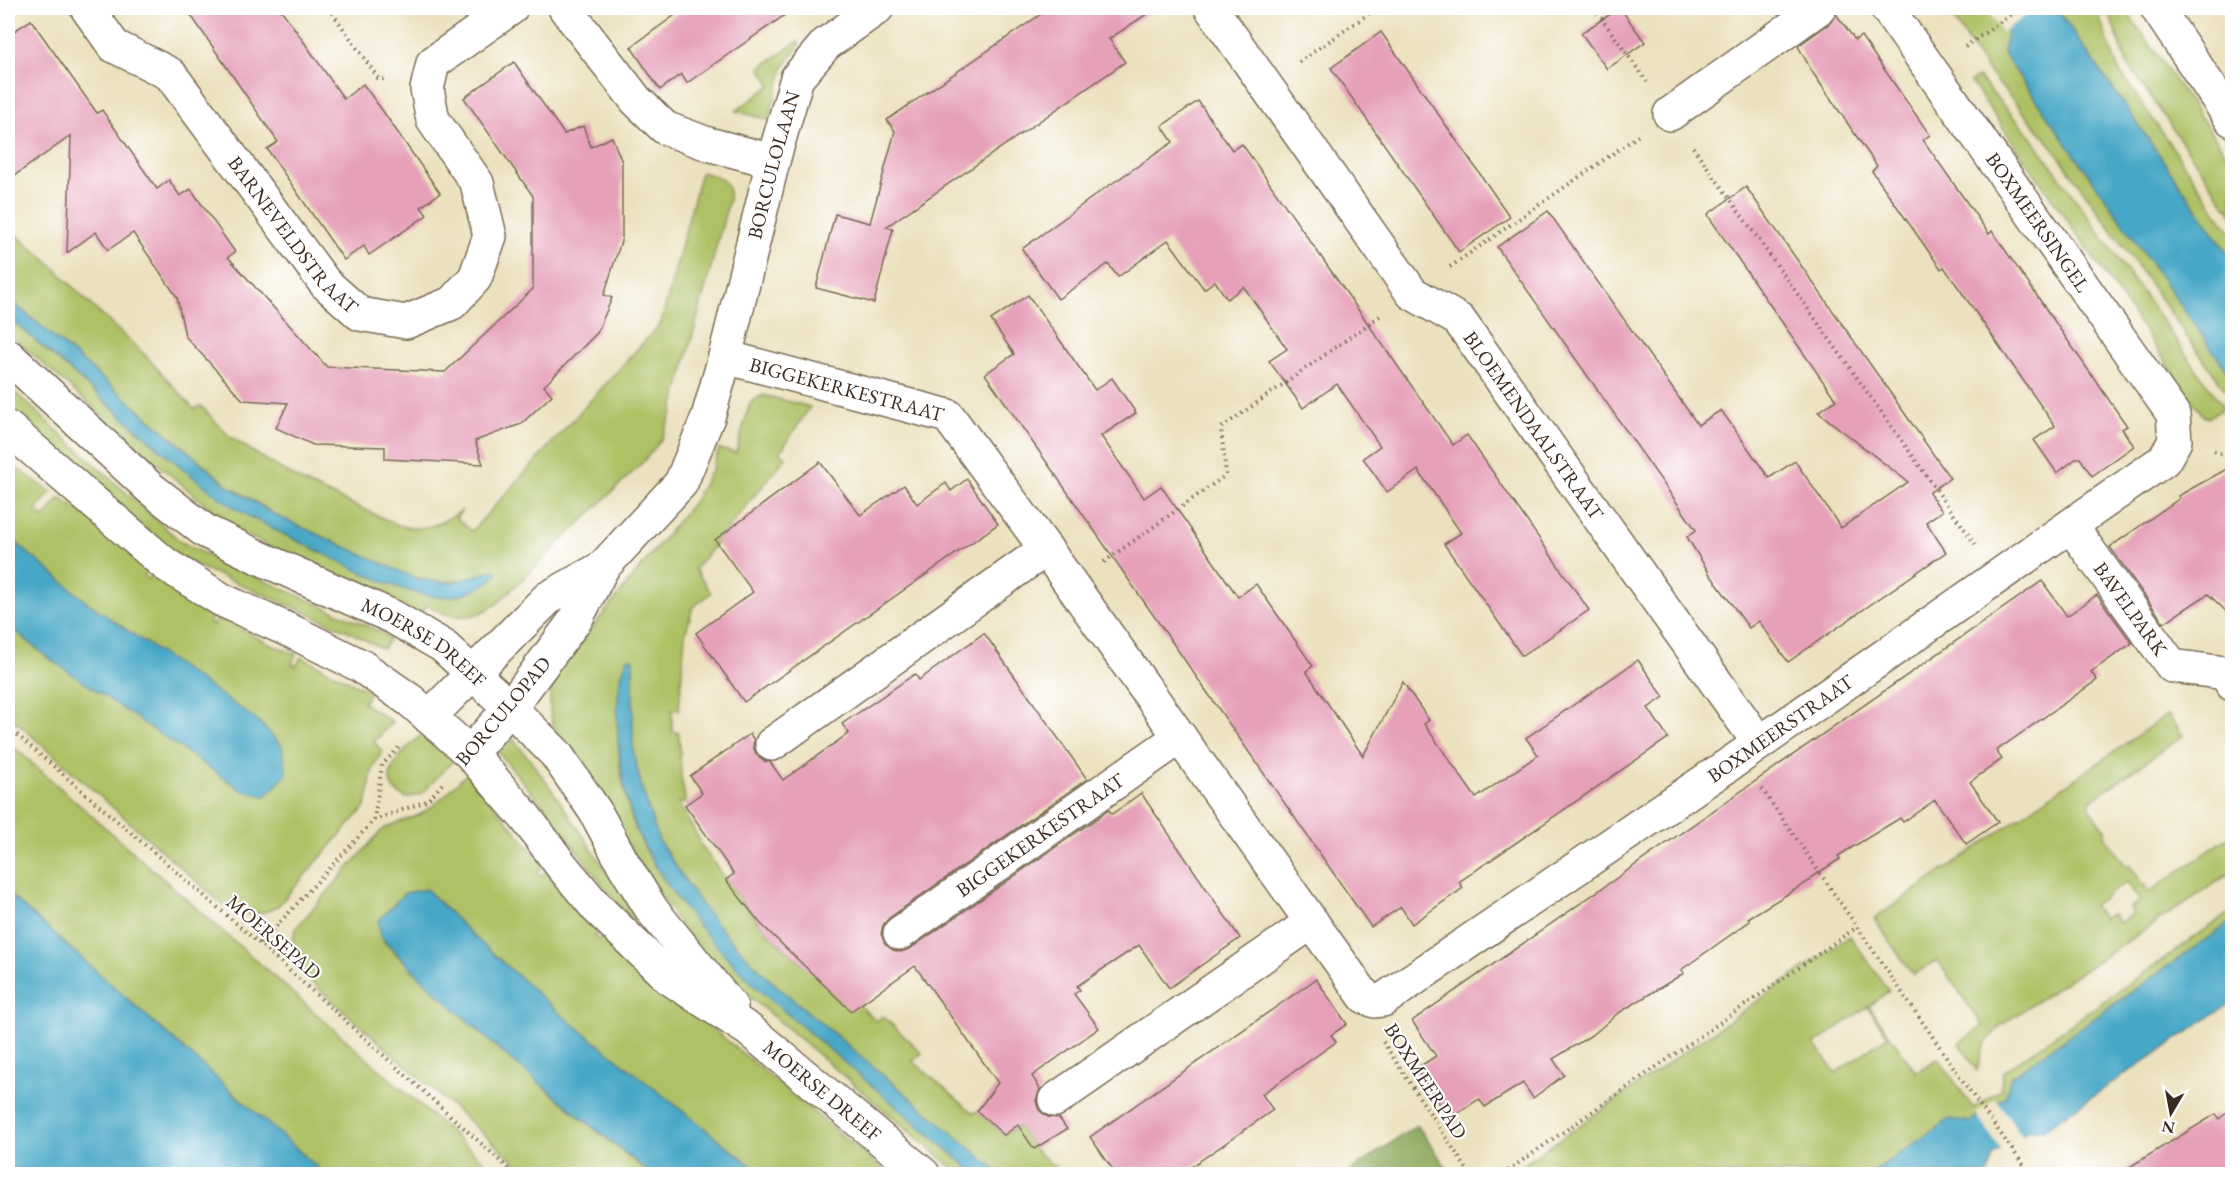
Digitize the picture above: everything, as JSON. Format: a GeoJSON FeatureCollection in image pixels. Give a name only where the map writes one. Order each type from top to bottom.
{"type":"FeatureCollection","features":[{"type":"Feature","properties":{"kind":"street","name":"BARNEVELDSTRAAT"},"geometry":{"type":"LineString","coordinates":[[87,8],[114,46],[170,74],[325,284],[360,314],[406,322],[452,303],[475,278],[490,236],[477,183],[433,120],[427,88],[433,63],[512,8]]}},
{"type":"Feature","properties":{"kind":"street"},"geometry":{"type":"LineString","coordinates":[[565,8],[636,100],[665,128],[708,144],[774,161]]}},
{"type":"Feature","properties":{"kind":"street","name":"BORCULOLAAN"},"geometry":{"type":"LineString","coordinates":[[725,357],[797,78],[826,44],[878,8]]}},
{"type":"Feature","properties":{"kind":"street","name":"BLOEMENDAALSTRAAT"},"geometry":{"type":"LineString","coordinates":[[1211,8],[1412,293],[1460,320],[1749,750]]}},
{"type":"Feature","properties":{"kind":"street"},"geometry":{"type":"LineString","coordinates":[[1670,114],[1819,8]]}},
{"type":"Feature","properties":{"kind":"street","name":"BOXMEERSINGEL"},"geometry":{"type":"LineString","coordinates":[[1887,8],[2173,414],[2175,441]]}},
{"type":"Feature","properties":{"kind":"street"},"geometry":{"type":"LineString","coordinates":[[2157,8],[2232,120]]}},
{"type":"Feature","properties":{"kind":"street","name":"MOERSE DREEF"},"geometry":{"type":"LineString","coordinates":[[8,356],[150,488],[205,531],[393,617],[443,646],[556,754],[595,811],[624,865],[652,910],[749,1030]]}},
{"type":"Feature","properties":{"kind":"street","name":"BIGGEKERKESTRAAT"},"geometry":{"type":"LineString","coordinates":[[725,357],[948,416],[1072,585],[1365,997],[1375,1001]]}},
{"type":"Feature","properties":{"kind":"street","name":"BORCULOPAD"},"geometry":{"type":"LineString","coordinates":[[470,753],[510,708],[576,620],[602,568],[681,483],[708,417],[725,357]]}},
{"type":"Feature","properties":{"kind":"street","name":"MOERSE DREEF"},"geometry":{"type":"LineString","coordinates":[[8,428],[165,564],[222,600],[361,666],[411,701],[470,753],[526,818],[597,908],[669,978],[749,1030],[923,1174]]}},
{"type":"Feature","properties":{"kind":"street","name":"BOXMEERSTRAAT"},"geometry":{"type":"LineString","coordinates":[[1375,1001],[1383,1000],[2071,526],[2164,460],[2175,441]]}},
{"type":"Feature","properties":{"kind":"street","name":"BAVELPARK"},"geometry":{"type":"LineString","coordinates":[[2071,526],[2172,666],[2225,673],[2232,684]]}},
{"type":"Feature","properties":{"kind":"street"},"geometry":{"type":"LineString","coordinates":[[772,744],[1046,549]]}},
{"type":"Feature","properties":{"kind":"street","name":"BORCULOPAD"},"geometry":{"type":"LineString","coordinates":[[429,717],[548,597],[602,568]]}},
{"type":"Feature","properties":{"kind":"street","name":"BIGGEKERKESTRAAT"},"geometry":{"type":"LineString","coordinates":[[900,933],[1180,737]]}},
{"type":"Feature","properties":{"kind":"street"},"geometry":{"type":"LineString","coordinates":[[1055,1100],[1312,922]]}},
{"type":"Feature","properties":{"kind":"path"},"geometry":{"type":"LineString","coordinates":[[329,8],[378,78],[427,88]]}},
{"type":"Feature","properties":{"kind":"path"},"geometry":{"type":"LineString","coordinates":[[1266,84],[1377,8]]}},
{"type":"Feature","properties":{"kind":"path"},"geometry":{"type":"LineString","coordinates":[[1594,8],[1998,577]]}},
{"type":"Feature","properties":{"kind":"path"},"geometry":{"type":"LineString","coordinates":[[1992,27],[2020,8]]}},
{"type":"Feature","properties":{"kind":"path"},"geometry":{"type":"LineString","coordinates":[[1072,585],[1226,475],[1221,428],[1670,114]]}},
{"type":"Feature","properties":{"kind":"path"},"geometry":{"type":"LineString","coordinates":[[374,820],[382,765],[429,717]]}},
{"type":"Feature","properties":{"kind":"path","name":"MOERSEPAD"},"geometry":{"type":"LineString","coordinates":[[8,727],[260,944],[515,1174]]}},
{"type":"Feature","properties":{"kind":"path"},"geometry":{"type":"LineString","coordinates":[[1749,750],[1857,927],[2030,1174]]}},
{"type":"Feature","properties":{"kind":"path","name":"BORCULOPAD"},"geometry":{"type":"LineString","coordinates":[[260,944],[374,820],[427,801],[470,753]]}},
{"type":"Feature","properties":{"kind":"path"},"geometry":{"type":"LineString","coordinates":[[1503,1174],[1857,927]]}},
{"type":"Feature","properties":{"kind":"path","name":"BOXMEERPAD"},"geometry":{"type":"LineString","coordinates":[[1375,1001],[1369,1021],[1470,1174]]}},
{"type":"Feature","properties":{"kind":"green space"},"geometry":{"type":"Polygon","coordinates":[[[1946,8],[1990,8],[2007,33],[2003,53],[2232,378],[2232,389],[2230,386],[2225,389],[2049,142],[1987,70],[1946,8]]]}},
{"type":"Feature","properties":{"kind":"green space"},"geometry":{"type":"Polygon","coordinates":[[[2042,8],[2096,8],[2118,69],[2232,234],[2232,259],[2060,13],[2042,8]]]}},
{"type":"Feature","properties":{"kind":"green space"},"geometry":{"type":"Polygon","coordinates":[[[2107,8],[2124,8],[2232,162],[2232,214],[2127,63],[2107,8]]]}},
{"type":"Feature","properties":{"kind":"green space"},"geometry":{"type":"Polygon","coordinates":[[[798,41],[800,45],[784,67],[768,120],[736,111],[771,85],[760,68],[798,41]]]}},
{"type":"Feature","properties":{"kind":"green space"},"geometry":{"type":"Polygon","coordinates":[[[1978,77],[2030,135],[2224,408],[2208,418],[2204,417],[1971,82],[1978,77]]]}},
{"type":"Feature","properties":{"kind":"green space"},"geometry":{"type":"Polygon","coordinates":[[[701,172],[722,180],[728,187],[729,199],[672,413],[661,440],[642,463],[498,603],[481,613],[454,616],[428,605],[417,619],[244,534],[220,517],[155,462],[8,333],[8,317],[157,447],[223,500],[279,532],[356,569],[404,588],[458,596],[493,579],[495,570],[446,582],[411,577],[277,516],[228,485],[8,298],[8,228],[52,265],[144,354],[194,409],[201,406],[229,436],[258,455],[303,482],[398,525],[415,528],[431,526],[462,510],[456,518],[472,531],[661,323],[701,172]]]}},
{"type":"Feature","properties":{"kind":"green space"},"geometry":{"type":"Polygon","coordinates":[[[8,386],[181,542],[370,627],[390,638],[383,649],[346,630],[186,561],[167,548],[8,410],[8,386]]]}},
{"type":"Feature","properties":{"kind":"green space"},"geometry":{"type":"Polygon","coordinates":[[[763,395],[810,407],[780,452],[786,457],[695,569],[711,593],[693,607],[685,635],[679,710],[672,710],[672,731],[679,733],[681,776],[686,804],[678,802],[700,841],[699,843],[760,925],[797,960],[859,1005],[876,1021],[883,1016],[922,1053],[913,1061],[973,1113],[977,1111],[1004,1135],[1019,1126],[1034,1149],[1063,1174],[1001,1174],[770,980],[728,937],[702,906],[659,841],[641,786],[633,750],[633,659],[624,679],[619,700],[617,732],[620,767],[634,826],[663,879],[692,918],[758,989],[976,1174],[960,1174],[725,976],[682,928],[557,737],[551,719],[550,694],[559,669],[694,501],[712,469],[719,449],[736,453],[749,406],[752,401],[763,395]]]}},
{"type":"Feature","properties":{"kind":"green space"},"geometry":{"type":"Polygon","coordinates":[[[8,462],[51,492],[36,510],[44,518],[60,498],[96,522],[150,568],[144,576],[148,579],[156,571],[214,614],[209,623],[213,625],[219,617],[269,644],[296,654],[292,664],[296,666],[301,657],[361,687],[370,692],[363,703],[392,722],[374,742],[383,752],[372,772],[365,807],[278,906],[266,912],[253,914],[228,909],[8,715],[8,625],[47,657],[282,746],[257,720],[88,603],[8,536],[8,462]]]}},
{"type":"Feature","properties":{"kind":"green space"},"geometry":{"type":"Polygon","coordinates":[[[2168,714],[2183,736],[2090,801],[2089,806],[2106,831],[2105,836],[2125,865],[2130,866],[2149,892],[2232,835],[2232,872],[2001,1025],[1984,1045],[1977,1071],[1959,1043],[1983,1026],[1937,960],[1913,975],[1874,919],[2168,714]],[[2127,882],[2093,905],[2103,919],[2112,913],[2119,923],[2133,914],[2130,908],[2140,901],[2127,882]]]}},
{"type":"Feature","properties":{"kind":"green space"},"geometry":{"type":"Polygon","coordinates":[[[425,732],[454,760],[421,794],[407,798],[396,791],[391,783],[391,774],[401,756],[425,732]]]}},
{"type":"Feature","properties":{"kind":"green space"},"geometry":{"type":"Polygon","coordinates":[[[513,739],[546,782],[638,916],[632,921],[545,808],[498,752],[513,739]]]}},
{"type":"Feature","properties":{"kind":"green space"},"geometry":{"type":"Polygon","coordinates":[[[8,742],[498,1174],[325,1174],[8,893],[8,742]]]}},
{"type":"Feature","properties":{"kind":"green space"},"geometry":{"type":"Polygon","coordinates":[[[467,773],[545,866],[537,872],[540,876],[549,869],[601,930],[594,937],[598,940],[605,933],[653,979],[646,986],[650,990],[657,983],[660,985],[888,1174],[762,1174],[559,1013],[469,932],[426,889],[384,942],[514,1062],[651,1174],[529,1174],[303,975],[296,964],[293,953],[295,929],[381,831],[428,810],[467,773]]]}},
{"type":"Feature","properties":{"kind":"green space"},"geometry":{"type":"Polygon","coordinates":[[[2232,911],[2232,921],[2011,1077],[2006,1096],[1969,1122],[1950,1119],[1870,1174],[1510,1174],[1850,936],[1889,991],[1869,1006],[1916,1072],[1938,1058],[1973,1108],[2000,1090],[2003,1072],[2232,911]],[[1867,1007],[1815,1044],[1835,1073],[1888,1036],[1867,1007]]]}},
{"type":"Feature","properties":{"kind":"green space"},"geometry":{"type":"Polygon","coordinates":[[[1417,1125],[1451,1174],[1346,1174],[1417,1125]]]}},
{"type":"Feature","properties":{"kind":"water"},"geometry":{"type":"Polygon","coordinates":[[[1990,8],[2042,8],[2060,13],[2232,259],[2232,378],[2003,53],[2007,33],[1990,8]]]}},
{"type":"Feature","properties":{"kind":"water"},"geometry":{"type":"Polygon","coordinates":[[[8,298],[227,485],[277,516],[417,579],[450,583],[495,570],[498,573],[480,587],[450,597],[408,591],[372,577],[233,507],[186,472],[8,317],[8,298]]]}},
{"type":"Feature","properties":{"kind":"water"},"geometry":{"type":"Polygon","coordinates":[[[8,536],[88,603],[257,720],[282,746],[287,774],[266,796],[243,791],[47,657],[8,625],[8,536]]]}},
{"type":"Feature","properties":{"kind":"water"},"geometry":{"type":"Polygon","coordinates":[[[628,658],[633,659],[633,750],[641,786],[659,841],[702,906],[728,937],[770,980],[1001,1174],[976,1174],[758,989],[724,954],[677,899],[640,837],[624,787],[617,706],[619,686],[628,658]]]}},
{"type":"Feature","properties":{"kind":"water"},"geometry":{"type":"Polygon","coordinates":[[[426,889],[469,932],[559,1013],[762,1174],[651,1174],[505,1055],[422,979],[381,937],[378,921],[405,893],[426,889]]]}},
{"type":"Feature","properties":{"kind":"water"},"geometry":{"type":"Polygon","coordinates":[[[8,893],[325,1174],[8,1174],[8,893]]]}},
{"type":"Feature","properties":{"kind":"water"},"geometry":{"type":"Polygon","coordinates":[[[2232,921],[2232,1002],[2043,1130],[2029,1130],[1993,1155],[1989,1174],[1870,1174],[1950,1119],[1970,1122],[2006,1096],[2011,1077],[2232,921]]]}},
{"type":"Feature","properties":{"kind":"pier"},"geometry":{"type":"Polygon","coordinates":[[[1994,8],[2037,8],[2002,32],[1988,11],[1994,8]]]}},
{"type":"Feature","properties":{"kind":"pier"},"geometry":{"type":"Polygon","coordinates":[[[1996,1099],[2023,1137],[2002,1152],[1976,1113],[1996,1099]]]}},
{"type":"Feature","properties":{"kind":"building"},"geometry":{"type":"Polygon","coordinates":[[[186,8],[280,8],[344,99],[363,84],[382,110],[440,193],[421,207],[427,215],[369,255],[364,246],[344,260],[267,149],[278,142],[186,8]]]}},
{"type":"Feature","properties":{"kind":"building"},"geometry":{"type":"Polygon","coordinates":[[[685,8],[795,8],[687,83],[681,74],[660,90],[631,47],[685,8]]]}},
{"type":"Feature","properties":{"kind":"building"},"geometry":{"type":"Polygon","coordinates":[[[1050,8],[1156,8],[1109,39],[1125,62],[886,227],[893,229],[874,303],[816,288],[835,214],[870,223],[895,131],[887,120],[1050,8]]]}},
{"type":"Feature","properties":{"kind":"building"},"geometry":{"type":"Polygon","coordinates":[[[1620,8],[1645,42],[1607,69],[1581,33],[1620,8]]]}},
{"type":"Feature","properties":{"kind":"building"},"geometry":{"type":"Polygon","coordinates":[[[1836,14],[1855,40],[1861,36],[1930,135],[1923,140],[1989,234],[1992,231],[2127,426],[2122,429],[2134,446],[2092,476],[2080,458],[2057,473],[2034,440],[2055,426],[1944,267],[1941,269],[1872,171],[1877,166],[1813,73],[1798,46],[1830,23],[1836,14]]]}},
{"type":"Feature","properties":{"kind":"building"},"geometry":{"type":"Polygon","coordinates":[[[31,20],[97,113],[102,110],[157,189],[169,180],[180,196],[191,189],[235,252],[228,257],[327,367],[445,372],[533,289],[533,196],[464,98],[514,62],[564,134],[583,126],[591,147],[612,137],[622,162],[622,238],[604,295],[612,298],[597,333],[544,386],[552,395],[521,424],[475,441],[483,464],[385,459],[385,447],[313,445],[276,428],[288,403],[243,400],[185,336],[177,297],[133,233],[108,250],[96,232],[67,253],[71,136],[8,180],[8,35],[31,20]]]}},
{"type":"Feature","properties":{"kind":"building"},"geometry":{"type":"Polygon","coordinates":[[[1381,32],[1510,217],[1459,252],[1331,68],[1381,32]]]}},
{"type":"Feature","properties":{"kind":"building"},"geometry":{"type":"Polygon","coordinates":[[[1198,101],[1232,150],[1242,144],[1453,445],[1467,435],[1589,610],[1522,656],[1444,544],[1461,533],[1418,470],[1387,492],[1363,458],[1380,446],[1337,384],[1303,408],[1269,361],[1287,349],[1244,287],[1227,299],[1215,281],[1204,289],[1168,240],[1118,277],[1108,264],[1058,299],[1022,249],[1173,142],[1162,126],[1198,101]]]}},
{"type":"Feature","properties":{"kind":"building"},"geometry":{"type":"Polygon","coordinates":[[[1746,187],[1950,478],[1929,493],[1942,511],[1926,522],[1946,552],[1788,662],[1759,621],[1749,628],[1709,573],[1687,537],[1696,530],[1497,247],[1548,211],[1698,425],[1721,410],[1769,478],[1795,461],[1841,528],[1908,482],[1818,412],[1836,400],[1709,217],[1708,214],[1746,187]]]}},
{"type":"Feature","properties":{"kind":"building"},"geometry":{"type":"Polygon","coordinates":[[[1028,295],[1095,390],[1112,378],[1136,413],[1101,436],[1144,498],[1161,486],[1238,597],[1256,584],[1313,666],[1306,671],[1363,756],[1403,682],[1429,720],[1424,724],[1476,798],[1538,755],[1526,738],[1638,660],[1664,697],[1648,708],[1668,738],[1459,882],[1463,888],[1412,924],[1401,907],[1371,927],[985,374],[1014,354],[991,320],[1028,295]]]}},
{"type":"Feature","properties":{"kind":"building"},"geometry":{"type":"Polygon","coordinates":[[[820,462],[860,515],[904,485],[917,504],[946,483],[951,491],[967,479],[998,524],[744,702],[696,633],[753,592],[715,540],[820,462]]]}},
{"type":"Feature","properties":{"kind":"building"},"geometry":{"type":"Polygon","coordinates":[[[2232,466],[2232,617],[2208,594],[2164,623],[2110,547],[2180,498],[2178,496],[2232,466]]]}},
{"type":"Feature","properties":{"kind":"building"},"geometry":{"type":"Polygon","coordinates":[[[2042,581],[2067,616],[2097,595],[2132,643],[2091,672],[2097,680],[1996,751],[2002,759],[1970,782],[1998,822],[1966,844],[1935,800],[1903,822],[1900,818],[1838,856],[1840,859],[1810,878],[1811,880],[1748,918],[1750,921],[1681,970],[1684,973],[1617,1014],[1595,1033],[1553,1059],[1564,1075],[1533,1098],[1523,1083],[1485,1107],[1479,1099],[1450,1119],[1416,1069],[1436,1056],[1412,1021],[2042,581]]]}},
{"type":"Feature","properties":{"kind":"building"},"geometry":{"type":"Polygon","coordinates":[[[984,633],[1087,779],[889,918],[883,925],[881,934],[885,944],[901,952],[911,948],[1109,810],[1112,814],[1141,793],[1240,938],[1169,988],[1139,945],[1077,986],[1080,990],[1074,994],[1099,1028],[1032,1076],[1040,1089],[1036,1101],[1039,1110],[1048,1117],[1059,1118],[1067,1129],[1034,1149],[1018,1125],[1004,1135],[977,1111],[998,1083],[915,966],[851,1011],[760,923],[726,880],[734,874],[685,805],[702,793],[690,776],[750,734],[754,740],[753,746],[756,754],[764,761],[770,762],[783,780],[849,733],[842,724],[915,674],[919,680],[984,633]]]}},
{"type":"Feature","properties":{"kind":"building"},"geometry":{"type":"Polygon","coordinates":[[[1316,979],[1347,1024],[1331,1035],[1336,1042],[1262,1094],[1273,1110],[1181,1174],[1116,1174],[1090,1137],[1316,979]]]}},
{"type":"Feature","properties":{"kind":"building"},"geometry":{"type":"Polygon","coordinates":[[[2232,1109],[2232,1174],[2118,1174],[2216,1114],[2219,1119],[2232,1109]]]}}]}
